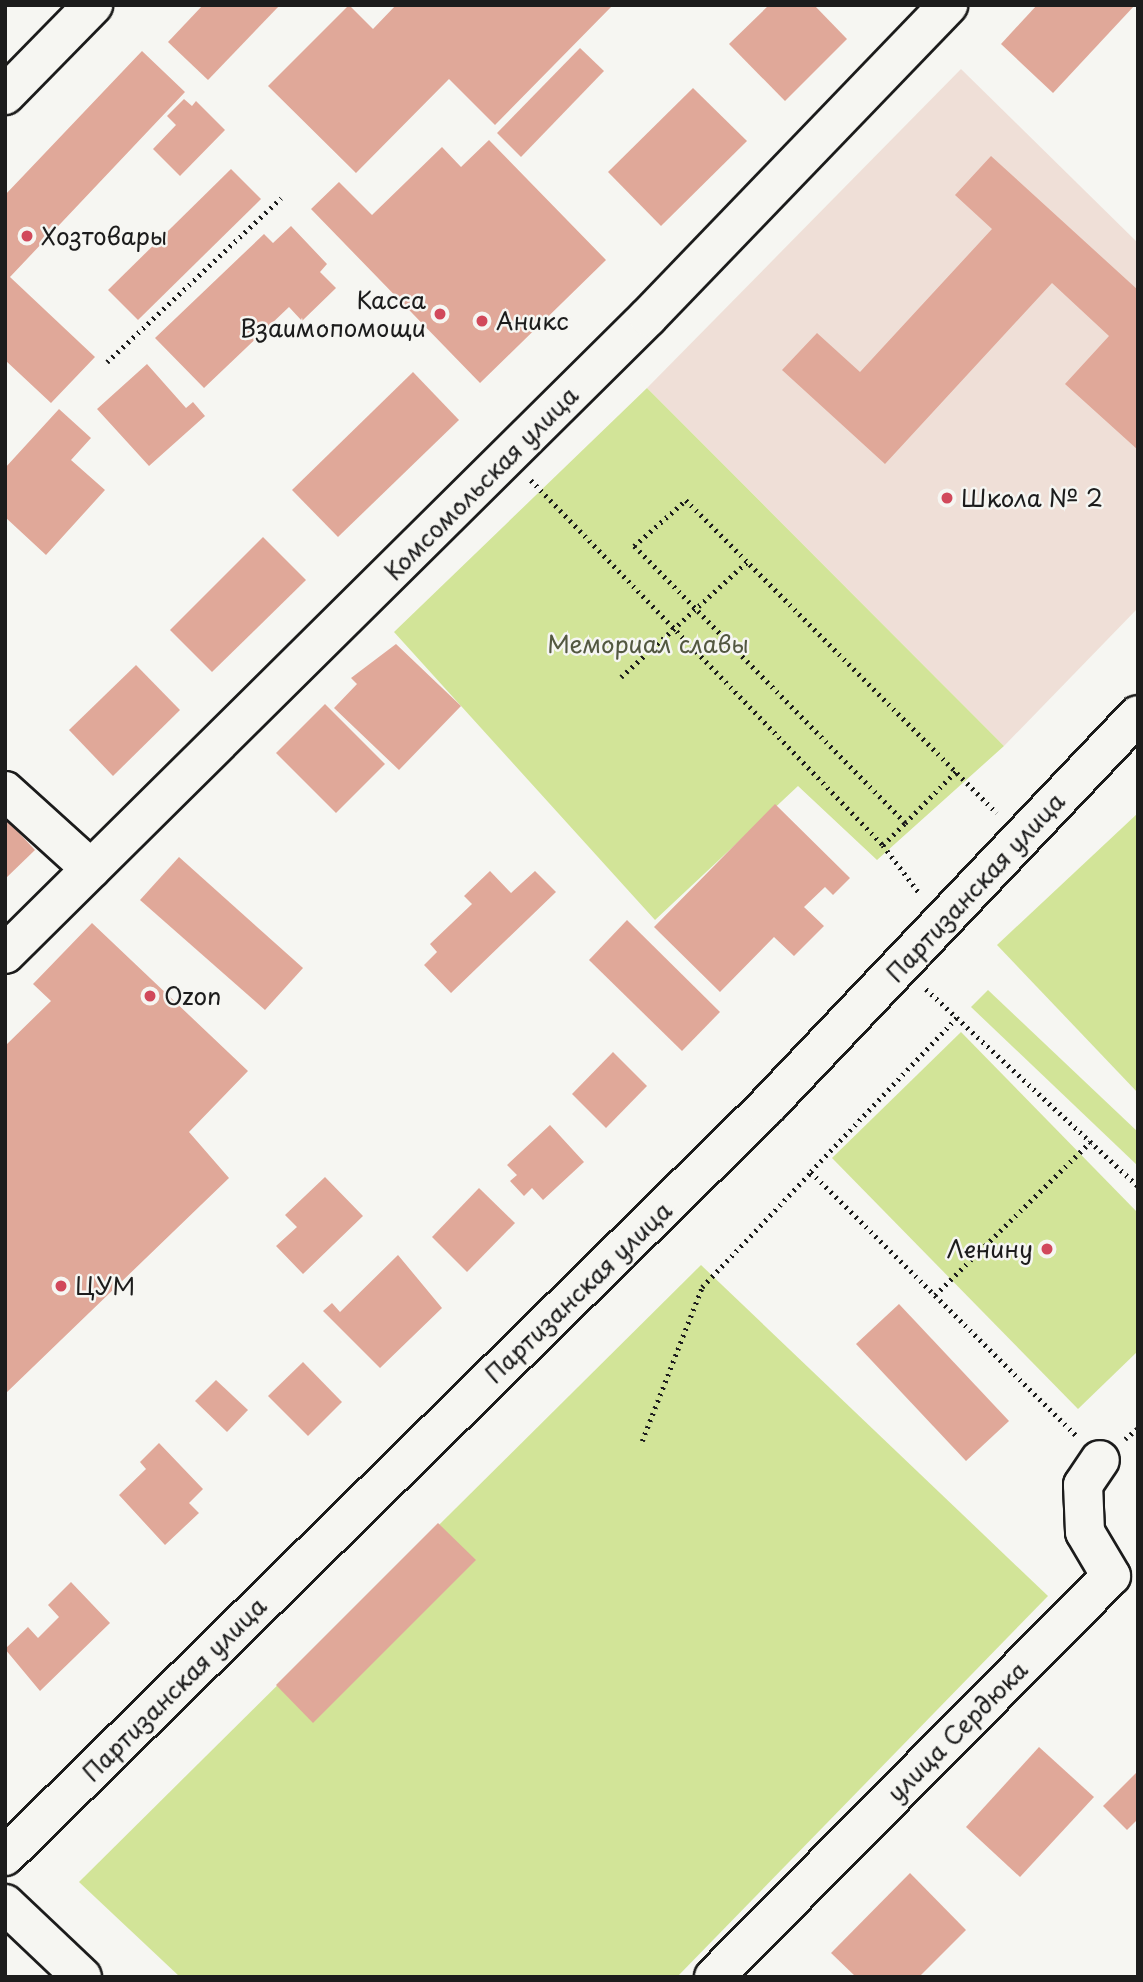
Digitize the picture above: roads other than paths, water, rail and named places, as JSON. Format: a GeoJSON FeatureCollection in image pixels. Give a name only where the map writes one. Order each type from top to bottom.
{"type":"FeatureCollection","features":[{"type":"Feature","properties":{"kind":"street"},"geometry":{"type":"LineString","coordinates":[[5,95],[93,5]]}},
{"type":"Feature","properties":{"kind":"street","name":"Комсомольская улица"},"geometry":{"type":"LineString","coordinates":[[5,954],[648,317],[948,5]]}},
{"type":"Feature","properties":{"kind":"street","name":"Партизанская улица"},"geometry":{"type":"LineString","coordinates":[[5,1856],[766,1107],[1138,715]]}},
{"type":"Feature","properties":{"kind":"street"},"geometry":{"type":"LineString","coordinates":[[5,790],[91,869]]}},
{"type":"Feature","properties":{"kind":"street","name":"улица Сердюка"},"geometry":{"type":"LineString","coordinates":[[714,1977],[1111,1576],[1085,1532],[1083,1485],[1100,1460]]}},
{"type":"Feature","properties":{"kind":"street"},"geometry":{"type":"LineString","coordinates":[[5,1904],[82,1977]]}},
{"type":"Feature","properties":{"kind":"place","name":"Хозтовары"},"geometry":{"type":"Point","coordinates":[27,236]}},
{"type":"Feature","properties":{"kind":"place","name":"Касса Взаимопомощи"},"geometry":{"type":"Point","coordinates":[440,314]}},
{"type":"Feature","properties":{"kind":"place","name":"Аникс"},"geometry":{"type":"Point","coordinates":[482,321]}},
{"type":"Feature","properties":{"kind":"place","name":"Школа № 2"},"geometry":{"type":"Point","coordinates":[947,498]}},
{"type":"Feature","properties":{"kind":"place","name":"Ozon"},"geometry":{"type":"Point","coordinates":[150,996]}},
{"type":"Feature","properties":{"kind":"place","name":"Ленину"},"geometry":{"type":"Point","coordinates":[1047,1249]}},
{"type":"Feature","properties":{"kind":"place","name":"ЦУМ"},"geometry":{"type":"Point","coordinates":[61,1286]}},
{"type":"Feature","properties":{"kind":"park label","name":"Мемориал славы"},"geometry":{"type":"Point","coordinates":[648,644]}}]}
